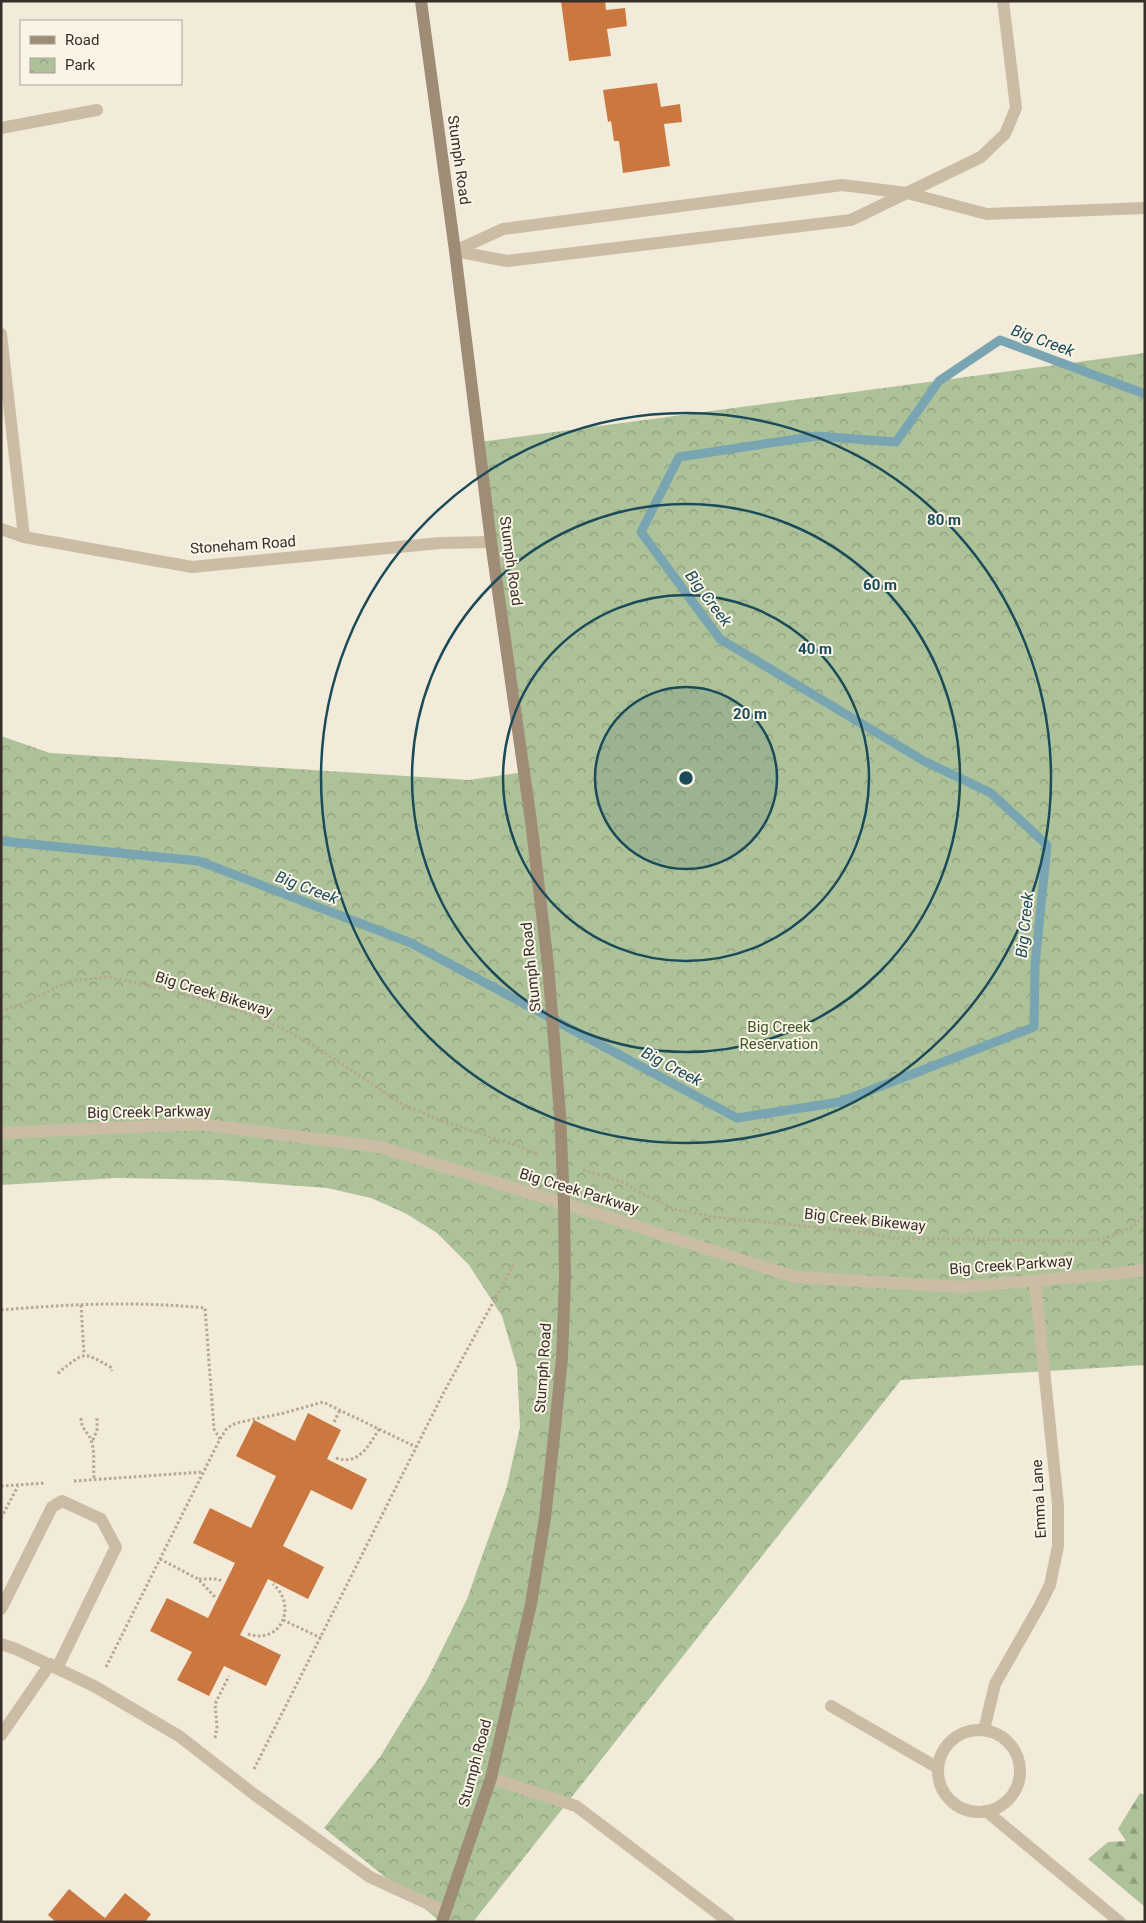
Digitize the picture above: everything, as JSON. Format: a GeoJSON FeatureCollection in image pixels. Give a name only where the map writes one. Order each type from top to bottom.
{"type":"FeatureCollection","features":[{"type":"Feature","properties":{"kind":"main road","name":"Stumph Road"},"geometry":{"type":"LineString","coordinates":[[421,1],[492,542],[531,821],[548,966],[560,1114],[565,1278],[562,1358],[545,1518],[531,1604],[491,1778],[444,1917]]}},
{"type":"Feature","properties":{"kind":"street"},"geometry":{"type":"LineString","coordinates":[[455,251],[507,261],[851,220],[981,157],[1005,134],[1016,108],[1003,1]]}},
{"type":"Feature","properties":{"kind":"street"},"geometry":{"type":"LineString","coordinates":[[1,128],[97,110]]}},
{"type":"Feature","properties":{"kind":"street"},"geometry":{"type":"LineString","coordinates":[[455,251],[503,229],[842,185],[907,193],[987,214],[1145,208]]}},
{"type":"Feature","properties":{"kind":"street"},"geometry":{"type":"LineString","coordinates":[[1,334],[24,537]]}},
{"type":"Feature","properties":{"kind":"street","name":"Stoneham Road"},"geometry":{"type":"LineString","coordinates":[[1,529],[24,537],[192,567],[440,543],[492,542]]}},
{"type":"Feature","properties":{"kind":"street","name":"Big Creek Parkway"},"geometry":{"type":"LineString","coordinates":[[1,1133],[189,1124],[380,1147],[795,1277],[960,1287],[1145,1270]]}},
{"type":"Feature","properties":{"kind":"street","name":"Emma Lane"},"geometry":{"type":"LineString","coordinates":[[984,1730],[995,1684],[1050,1585],[1058,1546],[1058,1504],[1034,1281]]}},
{"type":"Feature","properties":{"kind":"street"},"geometry":{"type":"LineString","coordinates":[[1,1610],[52,1507],[62,1501],[101,1519],[116,1547],[53,1666],[1,1735]]}},
{"type":"Feature","properties":{"kind":"street"},"geometry":{"type":"LineString","coordinates":[[1,1644],[16,1649],[94,1686],[179,1736],[243,1786],[370,1878],[444,1917]]}},
{"type":"Feature","properties":{"kind":"street"},"geometry":{"type":"LineString","coordinates":[[831,1706],[938,1768]]}},
{"type":"Feature","properties":{"kind":"street"},"geometry":{"type":"LineString","coordinates":[[971,1730],[984,1730],[997,1734],[1008,1742],[1016,1752],[1020,1771],[1016,1789],[1008,1800],[998,1807],[986,1811],[974,1811],[962,1808],[951,1801],[939,1780],[938,1768],[948,1744],[959,1735],[971,1730]]}},
{"type":"Feature","properties":{"kind":"street"},"geometry":{"type":"LineString","coordinates":[[491,1778],[576,1806],[729,1922]]}},
{"type":"Feature","properties":{"kind":"street"},"geometry":{"type":"LineString","coordinates":[[986,1811],[1120,1922]]}},
{"type":"Feature","properties":{"kind":"path","name":"Big Creek Bikeway"},"geometry":{"type":"LineString","coordinates":[[1,1011],[23,1004],[70,981],[108,977],[164,989],[218,1004],[270,1022],[318,1048],[402,1104],[439,1120],[518,1146]]}},
{"type":"Feature","properties":{"kind":"path","name":"Big Creek Bikeway"},"geometry":{"type":"LineString","coordinates":[[613,1178],[675,1209],[714,1217],[844,1230],[893,1238],[1076,1241],[1106,1238],[1133,1227],[1145,1214]]}},
{"type":"Feature","properties":{"kind":"path"},"geometry":{"type":"LineString","coordinates":[[243,1786],[255,1767],[321,1638],[444,1392],[514,1264]]}},
{"type":"Feature","properties":{"kind":"path"},"geometry":{"type":"LineString","coordinates":[[1,1310],[46,1306],[128,1304],[205,1308],[214,1429],[220,1439]]}},
{"type":"Feature","properties":{"kind":"path"},"geometry":{"type":"LineString","coordinates":[[81,1305],[84,1354]]}},
{"type":"Feature","properties":{"kind":"path"},"geometry":{"type":"LineString","coordinates":[[59,1374],[79,1356],[84,1354],[90,1355],[112,1368],[112,1371]]}},
{"type":"Feature","properties":{"kind":"path"},"geometry":{"type":"LineString","coordinates":[[104,1669],[227,1428],[236,1423],[284,1413],[323,1402],[416,1447]]}},
{"type":"Feature","properties":{"kind":"path"},"geometry":{"type":"LineString","coordinates":[[334,1422],[340,1410]]}},
{"type":"Feature","properties":{"kind":"path"},"geometry":{"type":"LineString","coordinates":[[94,1480],[92,1441],[97,1430],[97,1417]]}},
{"type":"Feature","properties":{"kind":"path"},"geometry":{"type":"LineString","coordinates":[[81,1418],[83,1430],[92,1441]]}},
{"type":"Feature","properties":{"kind":"path"},"geometry":{"type":"LineString","coordinates":[[336,1458],[349,1460],[364,1453],[379,1429]]}},
{"type":"Feature","properties":{"kind":"path"},"geometry":{"type":"LineString","coordinates":[[65,1482],[204,1472]]}},
{"type":"Feature","properties":{"kind":"path"},"geometry":{"type":"LineString","coordinates":[[1,1486],[46,1483]]}},
{"type":"Feature","properties":{"kind":"path"},"geometry":{"type":"LineString","coordinates":[[1,1518],[18,1485]]}},
{"type":"Feature","properties":{"kind":"path"},"geometry":{"type":"LineString","coordinates":[[160,1559],[198,1579],[215,1597]]}},
{"type":"Feature","properties":{"kind":"path"},"geometry":{"type":"LineString","coordinates":[[198,1579],[218,1579],[223,1582]]}},
{"type":"Feature","properties":{"kind":"path"},"geometry":{"type":"LineString","coordinates":[[248,1634],[266,1635],[278,1627],[283,1620],[286,1603],[280,1590],[273,1584]]}},
{"type":"Feature","properties":{"kind":"path"},"geometry":{"type":"LineString","coordinates":[[283,1620],[321,1638]]}},
{"type":"Feature","properties":{"kind":"path"},"geometry":{"type":"LineString","coordinates":[[202,1754],[215,1738],[217,1727],[215,1704],[229,1676]]}},
{"type":"Feature","properties":{"kind":"path"},"geometry":{"type":"LineString","coordinates":[[208,1734],[215,1738]]}},
{"type":"Feature","properties":{"kind":"path"},"geometry":{"type":"LineString","coordinates":[[247,1762],[263,1773]]}},
{"type":"Feature","properties":{"kind":"green space","name":"Big Creek Reservation"},"geometry":{"type":"Polygon","coordinates":[[[1145,353],[1145,1365],[901,1380],[473,1922],[441,1922],[324,1828],[380,1757],[427,1680],[467,1599],[507,1486],[520,1427],[517,1367],[502,1316],[469,1265],[437,1233],[405,1213],[371,1198],[327,1188],[222,1180],[117,1178],[1,1185],[1,736],[50,753],[469,780],[524,772],[480,442],[1145,353]]]}},
{"type":"Feature","properties":{"kind":"green space"},"geometry":{"type":"Polygon","coordinates":[[[1140,1793],[1145,1795],[1145,1907],[1088,1859],[1108,1842],[1126,1841],[1118,1829],[1140,1793]]]}},
{"type":"Feature","properties":{"kind":"building"},"geometry":{"type":"Polygon","coordinates":[[[561,1],[605,1],[606,10],[625,8],[627,26],[607,29],[611,56],[569,61],[561,1]]]}},
{"type":"Feature","properties":{"kind":"building"},"geometry":{"type":"Polygon","coordinates":[[[657,83],[661,107],[680,104],[682,122],[664,124],[670,166],[623,173],[619,141],[614,141],[611,121],[608,122],[603,90],[657,83]]]}},
{"type":"Feature","properties":{"kind":"building"},"geometry":{"type":"Polygon","coordinates":[[[308,1413],[341,1430],[327,1459],[367,1479],[352,1510],[311,1490],[283,1546],[324,1567],[308,1599],[268,1579],[240,1635],[281,1655],[266,1686],[224,1666],[209,1696],[177,1680],[192,1652],[150,1631],[167,1598],[208,1618],[235,1563],[193,1543],[210,1508],[251,1528],[276,1476],[236,1456],[254,1420],[295,1441],[308,1413]]]}},
{"type":"Feature","properties":{"kind":"building"},"geometry":{"type":"Polygon","coordinates":[[[69,1889],[105,1918],[125,1893],[151,1914],[145,1922],[56,1922],[48,1915],[69,1889]]]}},
{"type":"Feature","properties":{"kind":"waterway","name":"Big Creek"},"geometry":{"type":"LineString","coordinates":[[1,841],[199,861],[411,943],[737,1118],[840,1102],[1034,1027],[1035,965],[1047,845],[991,793],[924,761],[720,639],[641,532],[679,457],[816,436],[896,442],[939,381],[1000,340],[1145,394]]}}]}
